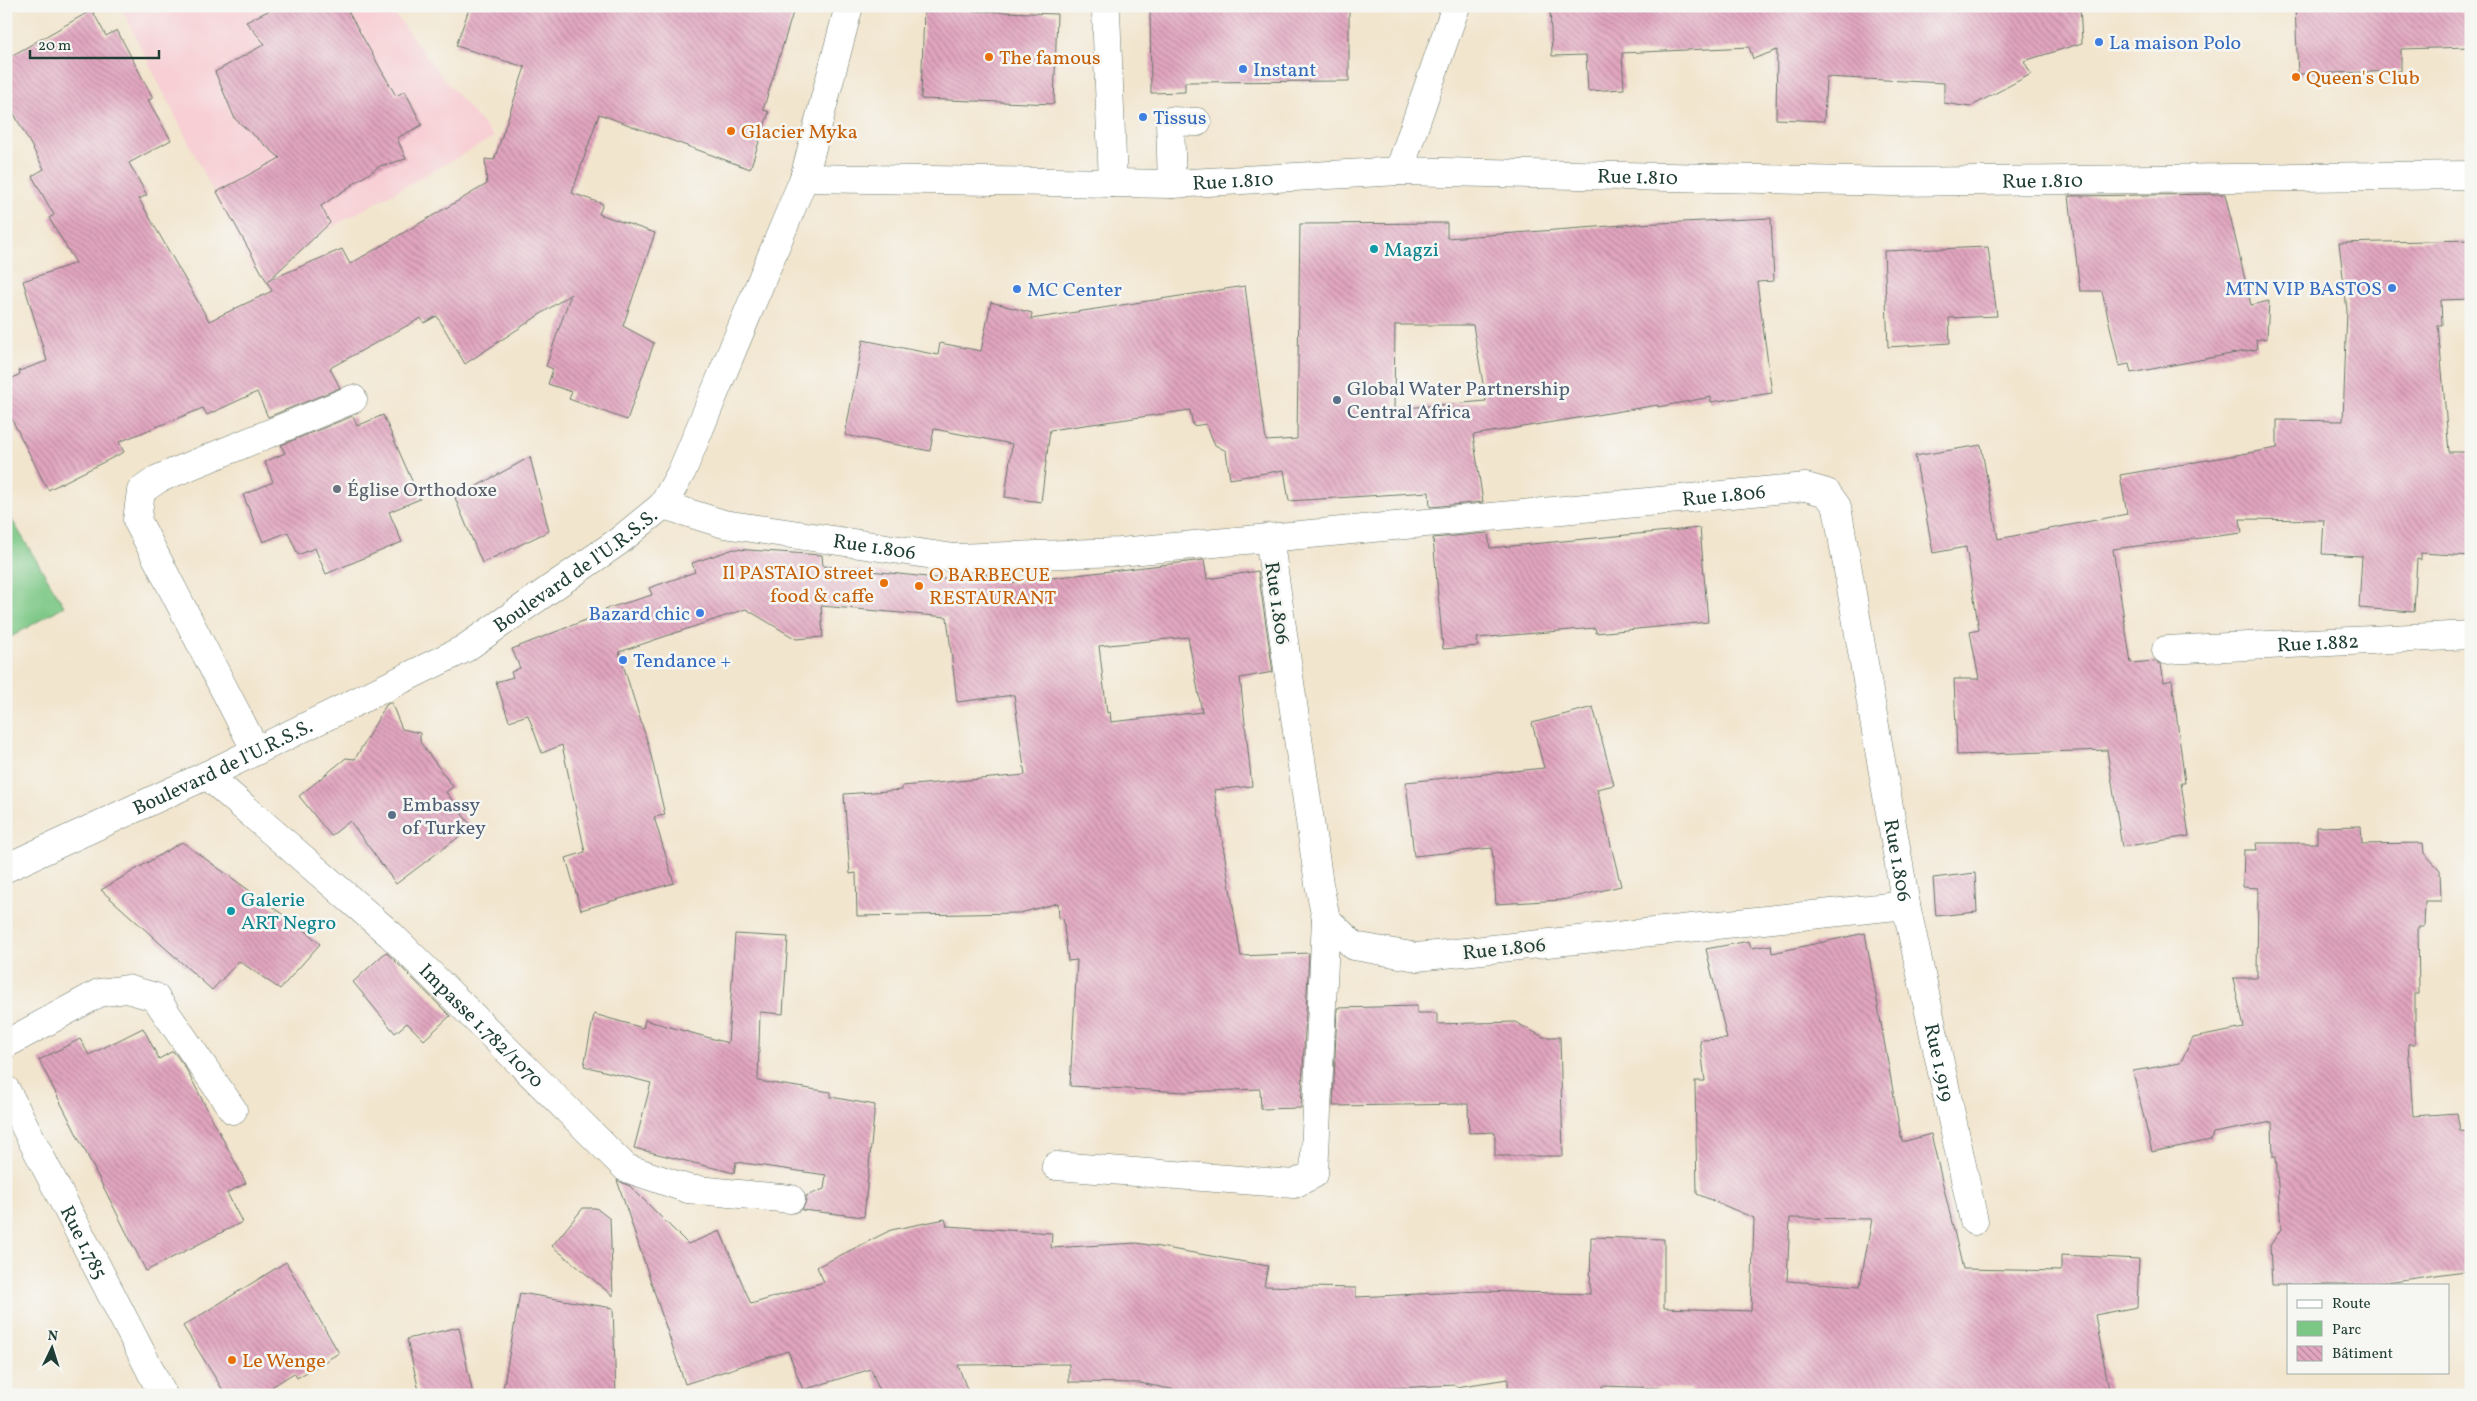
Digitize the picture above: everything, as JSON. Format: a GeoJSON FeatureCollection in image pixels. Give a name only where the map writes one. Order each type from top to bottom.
{"type":"FeatureCollection","features":[{"type":"Feature","properties":{"kind":"street","name":"Boulevard de l'U.R.S.S."},"geometry":{"type":"LineString","coordinates":[[6,868],[207,775],[464,650],[619,541],[663,505],[682,471],[804,178],[849,6]]}},
{"type":"Feature","properties":{"kind":"street"},"geometry":{"type":"LineString","coordinates":[[1400,172],[1456,6]]}},
{"type":"Feature","properties":{"kind":"street"},"geometry":{"type":"LineString","coordinates":[[1106,12],[1113,183]]}},
{"type":"Feature","properties":{"kind":"street"},"geometry":{"type":"LineString","coordinates":[[1172,184],[1170,121],[1197,122]]}},
{"type":"Feature","properties":{"kind":"street","name":"Rue 1.810"},"geometry":{"type":"LineString","coordinates":[[804,178],[1172,184],[1400,172],[1894,182],[2471,175]]}},
{"type":"Feature","properties":{"kind":"street"},"geometry":{"type":"LineString","coordinates":[[256,751],[137,520],[141,491],[158,479],[353,398]]}},
{"type":"Feature","properties":{"kind":"street","name":"Rue 1.806"},"geometry":{"type":"LineString","coordinates":[[663,505],[724,524],[954,558],[1120,552],[1269,537],[1806,487],[1827,493],[1836,507],[1906,905],[1417,957],[1354,946],[1326,919],[1319,884],[1269,537]]}},
{"type":"Feature","properties":{"kind":"street","name":"Rue 1.882"},"geometry":{"type":"LineString","coordinates":[[2166,650],[2471,635]]}},
{"type":"Feature","properties":{"kind":"street","name":"Impasse 1.782/1070"},"geometry":{"type":"LineString","coordinates":[[207,775],[391,935],[626,1168],[688,1188],[791,1199]]}},
{"type":"Feature","properties":{"kind":"street","name":"Rue 1.919"},"geometry":{"type":"LineString","coordinates":[[1906,905],[1974,1221]]}},
{"type":"Feature","properties":{"kind":"street"},"geometry":{"type":"LineString","coordinates":[[1056,1166],[1294,1184],[1314,1174],[1326,919]]}},
{"type":"Feature","properties":{"kind":"street"},"geometry":{"type":"LineString","coordinates":[[6,1044],[99,993],[127,989],[155,997],[233,1110]]}},
{"type":"Feature","properties":{"kind":"street","name":"Rue 1.785"},"geometry":{"type":"LineString","coordinates":[[6,1090],[162,1395]]}},
{"type":"Feature","properties":{"kind":"shaded area"},"geometry":{"type":"Polygon","coordinates":[[[120,6],[389,6],[442,77],[494,137],[253,271],[120,6]]]}},
{"type":"Feature","properties":{"kind":"green space"},"geometry":{"type":"Polygon","coordinates":[[[6,510],[64,606],[6,640],[6,510]]]}},
{"type":"Feature","properties":{"kind":"building"},"geometry":{"type":"Polygon","coordinates":[[[278,6],[345,6],[396,96],[405,91],[422,125],[397,138],[406,159],[380,166],[321,206],[330,223],[269,280],[342,249],[350,264],[487,184],[485,159],[494,160],[525,67],[456,46],[470,6],[795,6],[763,110],[769,112],[750,169],[599,114],[572,193],[603,204],[599,214],[655,233],[623,326],[654,343],[627,420],[569,399],[572,392],[548,384],[553,369],[546,366],[571,294],[465,364],[437,316],[424,323],[421,318],[330,368],[340,388],[268,417],[257,392],[207,415],[203,408],[119,442],[124,452],[48,490],[6,408],[6,382],[20,374],[19,371],[47,361],[23,281],[76,263],[49,218],[54,215],[32,176],[44,169],[6,99],[6,59],[92,10],[106,36],[117,30],[153,98],[148,100],[171,140],[129,163],[147,195],[139,199],[209,321],[272,291],[217,192],[280,158],[235,119],[215,72],[265,44],[246,22],[278,6]]]}},
{"type":"Feature","properties":{"kind":"building"},"geometry":{"type":"Polygon","coordinates":[[[1150,6],[1349,6],[1349,81],[1185,82],[1185,92],[1151,93],[1150,6]]]}},
{"type":"Feature","properties":{"kind":"building"},"geometry":{"type":"Polygon","coordinates":[[[1550,6],[2080,6],[2082,43],[2024,61],[2031,74],[1970,107],[1944,103],[1944,83],[1826,77],[1824,121],[1776,119],[1777,50],[1753,59],[1749,47],[1622,53],[1624,89],[1588,91],[1586,55],[1552,56],[1550,6]]]}},
{"type":"Feature","properties":{"kind":"building"},"geometry":{"type":"Polygon","coordinates":[[[2295,6],[2471,6],[2471,47],[2401,49],[2401,71],[2298,74],[2295,6]]]}},
{"type":"Feature","properties":{"kind":"building","name":"The famous"},"geometry":{"type":"Polygon","coordinates":[[[924,9],[1057,14],[1054,104],[921,99],[924,9]]]}},
{"type":"Feature","properties":{"kind":"building"},"geometry":{"type":"Polygon","coordinates":[[[2225,194],[2251,305],[2269,301],[2267,338],[2256,340],[2257,349],[2131,373],[2129,364],[2119,366],[2102,291],[2080,291],[2069,196],[2225,194]]]}},
{"type":"Feature","properties":{"kind":"building"},"geometry":{"type":"Polygon","coordinates":[[[1771,218],[1774,281],[1757,282],[1772,393],[1711,402],[1711,397],[1658,407],[1658,405],[1473,435],[1483,502],[1430,507],[1429,492],[1289,501],[1284,470],[1230,479],[1226,451],[1215,445],[1206,424],[1193,426],[1190,410],[1050,430],[1041,502],[1005,497],[1012,444],[934,429],[930,451],[845,435],[863,340],[938,355],[940,343],[981,351],[991,302],[1032,313],[1031,319],[1245,286],[1266,441],[1297,439],[1300,224],[1447,223],[1447,238],[1637,224],[1771,218]],[[1395,325],[1394,409],[1486,401],[1473,325],[1395,325]]]}},
{"type":"Feature","properties":{"kind":"building"},"geometry":{"type":"Polygon","coordinates":[[[2471,240],[2471,299],[2441,300],[2442,325],[2438,325],[2449,452],[2471,452],[2471,556],[2421,553],[2421,560],[2417,559],[2414,612],[2359,608],[2362,556],[2322,554],[2324,520],[2240,519],[2242,533],[2113,549],[2131,663],[2155,661],[2161,665],[2164,682],[2172,680],[2185,783],[2181,783],[2189,836],[2122,847],[2107,750],[1957,755],[1954,679],[1979,679],[1970,632],[1979,630],[1966,547],[1933,553],[1915,456],[1981,445],[1998,539],[2127,514],[2120,475],[2277,448],[2277,420],[2343,421],[2347,310],[2339,243],[2471,240]]]}},
{"type":"Feature","properties":{"kind":"building"},"geometry":{"type":"Polygon","coordinates":[[[1988,247],[1997,316],[1949,318],[1950,343],[1888,347],[1884,251],[1988,247]]]}},
{"type":"Feature","properties":{"kind":"building","name":"Église Orthodoxe"},"geometry":{"type":"Polygon","coordinates":[[[383,415],[420,499],[389,512],[402,542],[326,574],[315,548],[298,555],[288,532],[263,542],[243,495],[273,482],[265,462],[285,453],[281,445],[353,416],[357,426],[383,415]]]}},
{"type":"Feature","properties":{"kind":"building"},"geometry":{"type":"Polygon","coordinates":[[[530,457],[549,531],[482,563],[455,498],[530,457]]]}},
{"type":"Feature","properties":{"kind":"building"},"geometry":{"type":"Polygon","coordinates":[[[1700,528],[1708,622],[1596,633],[1595,628],[1477,638],[1478,646],[1443,649],[1433,538],[1488,533],[1490,548],[1700,528]]]}},
{"type":"Feature","properties":{"kind":"building"},"geometry":{"type":"Polygon","coordinates":[[[734,549],[822,555],[823,566],[946,579],[1007,572],[1008,583],[1204,560],[1207,579],[1258,571],[1273,672],[1240,678],[1252,786],[1214,790],[1241,956],[1309,953],[1301,1108],[1261,1109],[1260,1089],[1186,1092],[1070,1086],[1077,960],[1068,961],[1063,918],[1059,919],[1058,903],[1020,913],[857,916],[856,873],[850,874],[844,794],[902,790],[902,786],[1025,775],[1014,695],[957,702],[947,617],[821,606],[823,637],[796,639],[746,609],[619,652],[649,747],[665,815],[654,817],[674,883],[581,910],[566,858],[585,852],[562,745],[542,753],[528,715],[509,721],[496,682],[513,677],[511,672],[520,668],[512,649],[606,612],[605,609],[652,595],[649,588],[695,572],[692,563],[734,549]],[[1188,637],[1099,646],[1107,713],[1110,712],[1111,722],[1202,712],[1188,637]]]}},
{"type":"Feature","properties":{"kind":"building"},"geometry":{"type":"Polygon","coordinates":[[[391,702],[402,729],[420,733],[420,742],[453,787],[446,792],[472,827],[396,884],[350,821],[331,836],[299,796],[346,758],[355,759],[386,705],[391,702]]]}},
{"type":"Feature","properties":{"kind":"building"},"geometry":{"type":"Polygon","coordinates":[[[1593,707],[1614,785],[1597,789],[1621,886],[1562,900],[1496,904],[1492,848],[1414,856],[1406,782],[1544,768],[1532,723],[1593,707]]]}},
{"type":"Feature","properties":{"kind":"building"},"geometry":{"type":"Polygon","coordinates":[[[2361,826],[2362,844],[2423,843],[2424,853],[2440,870],[2441,901],[2425,901],[2424,927],[2418,927],[2419,994],[2415,994],[2415,1044],[2408,1044],[2413,1116],[2457,1113],[2460,1131],[2471,1132],[2471,1270],[2373,1284],[2272,1285],[2270,1246],[2281,1229],[2276,1157],[2273,1157],[2272,1122],[2213,1133],[2211,1140],[2152,1152],[2133,1071],[2180,1063],[2193,1038],[2244,1028],[2233,978],[2257,978],[2258,888],[2243,887],[2244,850],[2257,850],[2256,843],[2317,843],[2317,827],[2361,826]]]}},
{"type":"Feature","properties":{"kind":"building","name":"Galerie ART Negro"},"geometry":{"type":"Polygon","coordinates":[[[182,842],[307,932],[320,944],[280,989],[239,961],[212,990],[101,890],[182,842]]]}},
{"type":"Feature","properties":{"kind":"building"},"geometry":{"type":"Polygon","coordinates":[[[1975,873],[1977,912],[1936,916],[1933,878],[1975,873]]]}},
{"type":"Feature","properties":{"kind":"building"},"geometry":{"type":"Polygon","coordinates":[[[1865,933],[1902,1142],[1931,1134],[1963,1269],[2061,1271],[2061,1255],[2139,1259],[2137,1307],[2095,1315],[2110,1395],[1691,1395],[1692,1389],[1602,1386],[1602,1395],[1508,1395],[1508,1379],[1456,1387],[1455,1385],[1355,1390],[1355,1395],[1201,1395],[1140,1383],[1069,1382],[1069,1364],[958,1365],[969,1395],[881,1395],[871,1369],[803,1390],[788,1351],[685,1384],[617,1180],[630,1186],[688,1244],[720,1231],[751,1304],[824,1282],[817,1267],[891,1230],[945,1219],[947,1226],[1052,1233],[1051,1248],[1137,1243],[1268,1266],[1264,1286],[1356,1288],[1356,1297],[1481,1291],[1590,1294],[1591,1237],[1664,1239],[1664,1308],[1751,1311],[1754,1218],[1697,1194],[1695,1081],[1705,1081],[1700,1040],[1727,1039],[1706,949],[1749,941],[1751,948],[1771,945],[1772,953],[1865,933]],[[1790,1218],[1787,1281],[1860,1286],[1872,1219],[1790,1218]]]}},
{"type":"Feature","properties":{"kind":"building"},"geometry":{"type":"Polygon","coordinates":[[[735,934],[788,937],[783,1014],[760,1012],[758,1081],[831,1092],[831,1097],[875,1105],[864,1217],[802,1210],[806,1196],[824,1189],[826,1175],[736,1162],[734,1173],[634,1148],[651,1083],[584,1066],[594,1014],[643,1028],[645,1020],[728,1043],[735,934]]]}},
{"type":"Feature","properties":{"kind":"building"},"geometry":{"type":"Polygon","coordinates":[[[386,952],[450,1016],[424,1040],[407,1023],[395,1033],[353,982],[386,952]]]}},
{"type":"Feature","properties":{"kind":"building"},"geometry":{"type":"Polygon","coordinates":[[[1417,1006],[1417,1013],[1437,1013],[1437,1024],[1515,1022],[1543,1037],[1560,1037],[1563,1156],[1495,1156],[1495,1132],[1469,1133],[1468,1104],[1333,1106],[1337,1008],[1417,1006]]]}},
{"type":"Feature","properties":{"kind":"building"},"geometry":{"type":"Polygon","coordinates":[[[143,1028],[159,1059],[173,1051],[185,1067],[246,1183],[227,1193],[242,1222],[146,1271],[39,1060],[80,1039],[89,1055],[143,1028]]]}},
{"type":"Feature","properties":{"kind":"building"},"geometry":{"type":"Polygon","coordinates":[[[583,1208],[596,1208],[610,1219],[613,1296],[552,1246],[583,1208]]]}},
{"type":"Feature","properties":{"kind":"building"},"geometry":{"type":"Polygon","coordinates":[[[286,1262],[339,1353],[297,1378],[294,1373],[259,1395],[226,1395],[183,1326],[286,1262]]]}},
{"type":"Feature","properties":{"kind":"building"},"geometry":{"type":"Polygon","coordinates":[[[520,1293],[613,1308],[616,1395],[502,1395],[520,1293]]]}},
{"type":"Feature","properties":{"kind":"building"},"geometry":{"type":"Polygon","coordinates":[[[459,1327],[473,1395],[420,1395],[407,1339],[459,1327]]]}},
{"type":"Feature","properties":{"kind":"place","name":"La maison Polo"},"geometry":{"type":"Point","coordinates":[2099,42]}},
{"type":"Feature","properties":{"kind":"place","name":"The famous"},"geometry":{"type":"Point","coordinates":[989,57]}},
{"type":"Feature","properties":{"kind":"place","name":"Instant"},"geometry":{"type":"Point","coordinates":[1243,69]}},
{"type":"Feature","properties":{"kind":"place","name":"Queen's Club"},"geometry":{"type":"Point","coordinates":[2296,77]}},
{"type":"Feature","properties":{"kind":"place","name":"Tissus"},"geometry":{"type":"Point","coordinates":[1143,117]}},
{"type":"Feature","properties":{"kind":"place","name":"Glacier Myka"},"geometry":{"type":"Point","coordinates":[731,131]}},
{"type":"Feature","properties":{"kind":"place","name":"Magzi"},"geometry":{"type":"Point","coordinates":[1374,249]}},
{"type":"Feature","properties":{"kind":"place","name":"MTN VIP BASTOS"},"geometry":{"type":"Point","coordinates":[2392,288]}},
{"type":"Feature","properties":{"kind":"place","name":"MC Center"},"geometry":{"type":"Point","coordinates":[1017,289]}},
{"type":"Feature","properties":{"kind":"place","name":"Global Water Partnership Central Africa"},"geometry":{"type":"Point","coordinates":[1337,400]}},
{"type":"Feature","properties":{"kind":"place","name":"Église Orthodoxe"},"geometry":{"type":"Point","coordinates":[337,489]}},
{"type":"Feature","properties":{"kind":"place","name":"Il PASTAIO street food & caffe"},"geometry":{"type":"Point","coordinates":[884,583]}},
{"type":"Feature","properties":{"kind":"place","name":"O BARBECUE RESTAURANT"},"geometry":{"type":"Point","coordinates":[919,586]}},
{"type":"Feature","properties":{"kind":"place","name":"Bazard chic"},"geometry":{"type":"Point","coordinates":[700,613]}},
{"type":"Feature","properties":{"kind":"place","name":"Tendance +"},"geometry":{"type":"Point","coordinates":[623,660]}},
{"type":"Feature","properties":{"kind":"place","name":"Embassy of Turkey"},"geometry":{"type":"Point","coordinates":[392,815]}},
{"type":"Feature","properties":{"kind":"place","name":"Galerie ART Negro"},"geometry":{"type":"Point","coordinates":[231,911]}},
{"type":"Feature","properties":{"kind":"place","name":"Le Wenge"},"geometry":{"type":"Point","coordinates":[232,1360]}}]}
